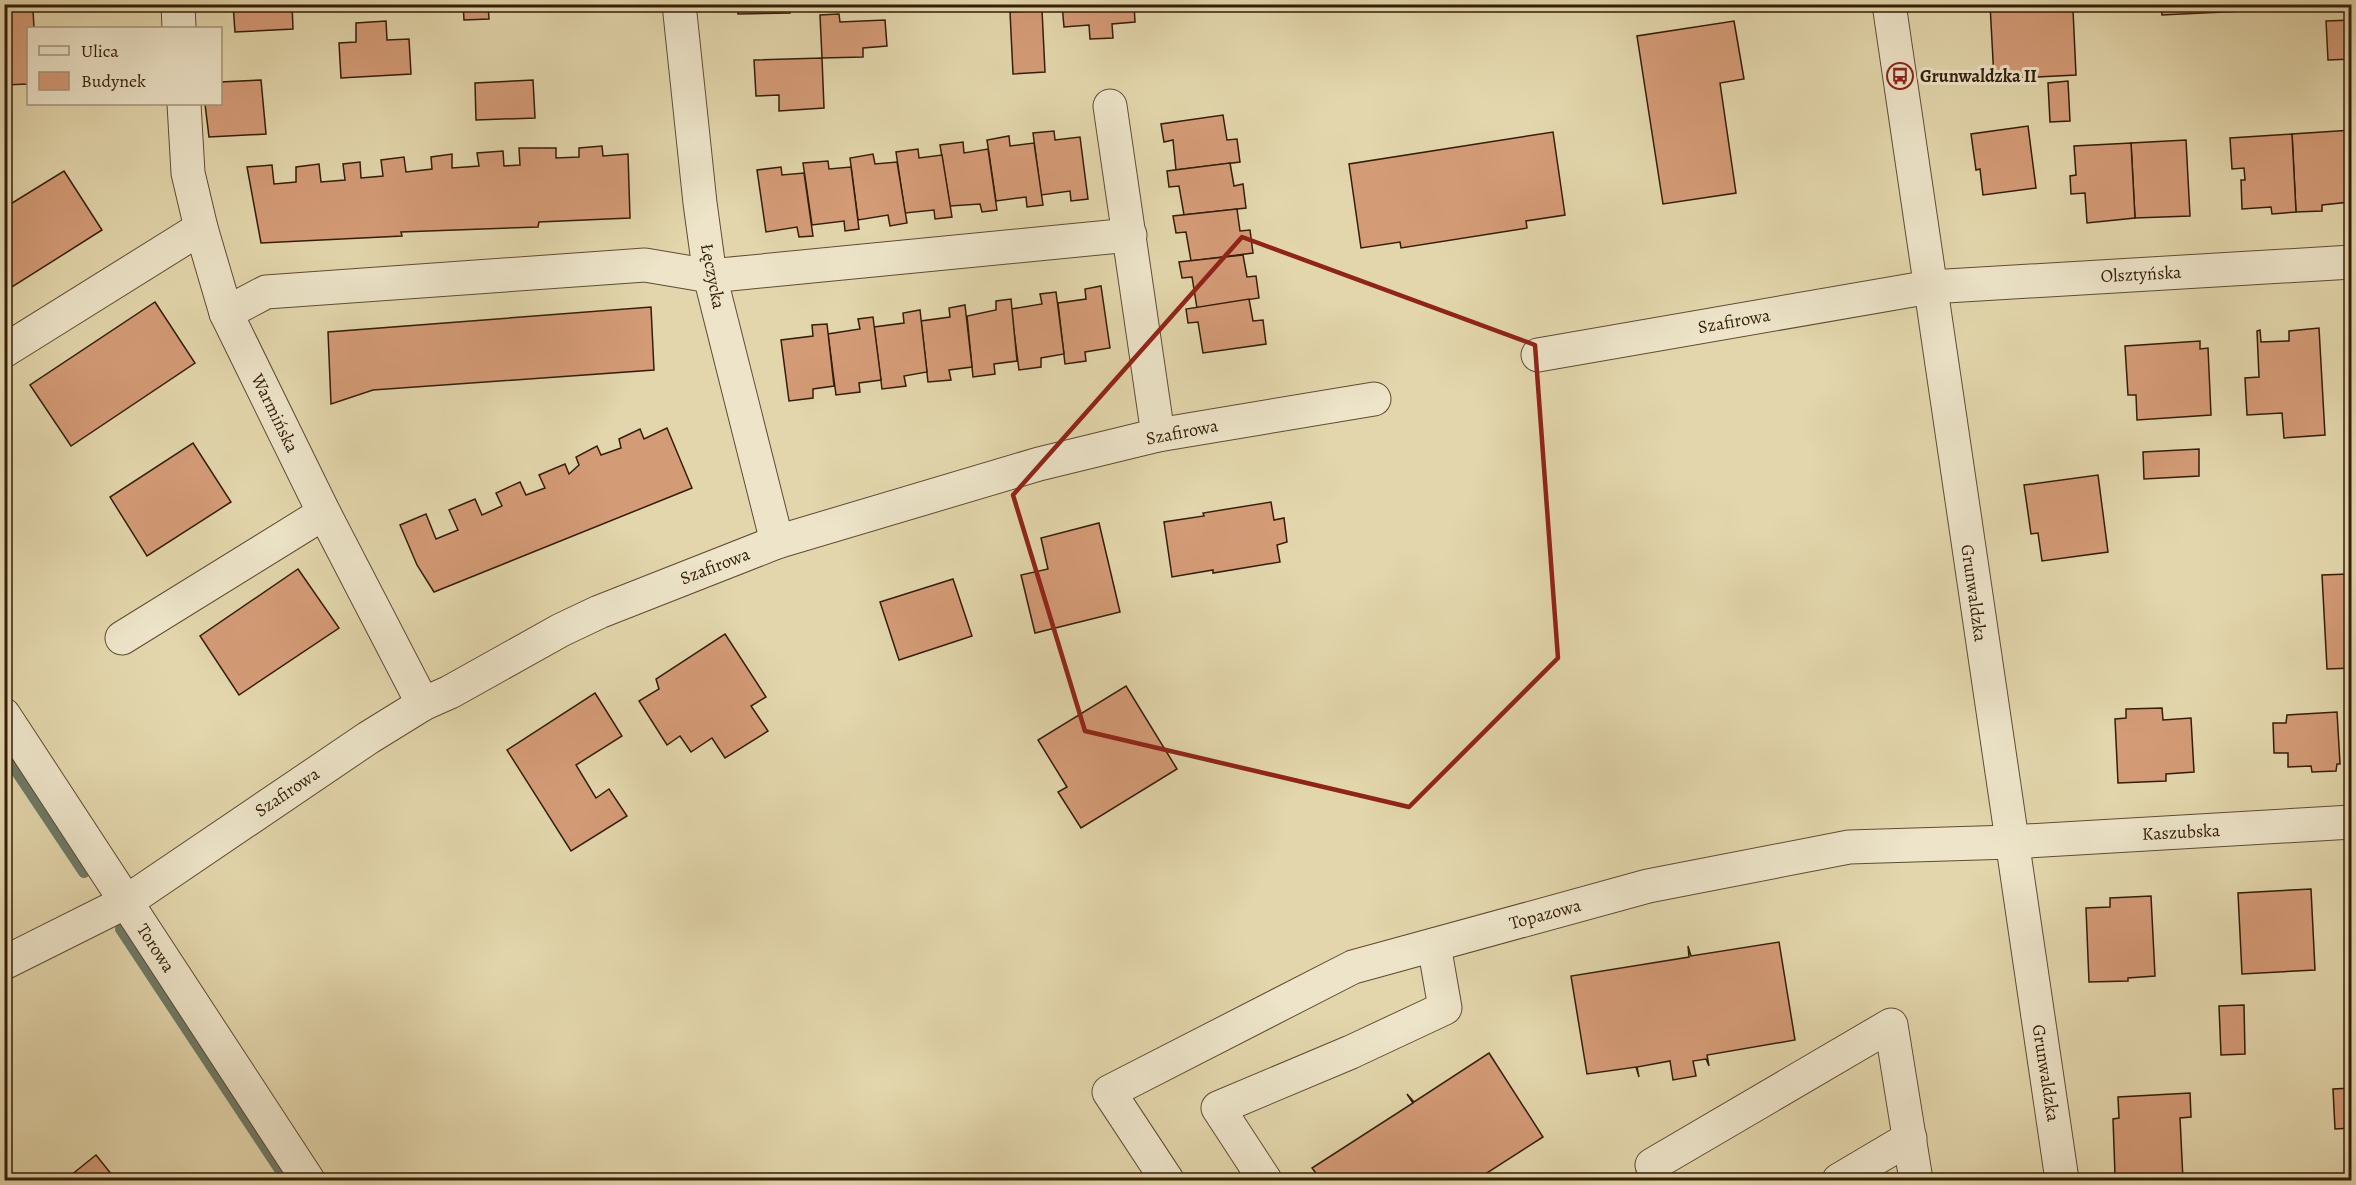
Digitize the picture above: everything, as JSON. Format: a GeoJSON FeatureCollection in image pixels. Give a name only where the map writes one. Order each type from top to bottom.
{"type":"FeatureCollection","features":[{"type":"Feature","properties":{"kind":"street"},"geometry":{"type":"LineString","coordinates":[[178,4],[179,27]]}},
{"type":"Feature","properties":{"kind":"street","name":"Łęczycka"},"geometry":{"type":"LineString","coordinates":[[679,4],[710,276],[777,542]]}},
{"type":"Feature","properties":{"kind":"street","name":"Grunwaldzka"},"geometry":{"type":"LineString","coordinates":[[1889,4],[2062,1180]]}},
{"type":"Feature","properties":{"kind":"street","name":"Warmińska"},"geometry":{"type":"LineString","coordinates":[[184,105],[188,172],[201,228],[226,313],[324,513],[423,704]]}},
{"type":"Feature","properties":{"kind":"street"},"geometry":{"type":"LineString","coordinates":[[1110,106],[1158,435]]}},
{"type":"Feature","properties":{"kind":"street"},"geometry":{"type":"LineString","coordinates":[[4,351],[201,228]]}},
{"type":"Feature","properties":{"kind":"street"},"geometry":{"type":"LineString","coordinates":[[226,313],[266,292],[645,265],[710,276],[1130,235]]}},
{"type":"Feature","properties":{"kind":"street","name":"Olsztyńska"},"geometry":{"type":"LineString","coordinates":[[1930,287],[2352,262]]}},
{"type":"Feature","properties":{"kind":"street","name":"Szafirowa"},"geometry":{"type":"LineString","coordinates":[[1538,355],[1930,287]]}},
{"type":"Feature","properties":{"kind":"street","name":"Szafirowa"},"geometry":{"type":"LineString","coordinates":[[4,963],[126,902],[368,738],[423,704],[450,692],[598,612],[777,542],[1039,464],[1158,435],[1374,399]]}},
{"type":"Feature","properties":{"kind":"street"},"geometry":{"type":"LineString","coordinates":[[122,638],[324,513]]}},
{"type":"Feature","properties":{"kind":"street","name":"Torowa"},"geometry":{"type":"LineString","coordinates":[[4,715],[308,1180]]}},
{"type":"Feature","properties":{"kind":"street","name":"Kaszubska"},"geometry":{"type":"LineString","coordinates":[[2011,842],[2352,822]]}},
{"type":"Feature","properties":{"kind":"street","name":"Topazowa"},"geometry":{"type":"LineString","coordinates":[[1167,1180],[1109,1092],[1353,967],[1647,886],[1849,847],[2011,842]]}},
{"type":"Feature","properties":{"kind":"street"},"geometry":{"type":"LineString","coordinates":[[1265,1180],[1218,1108],[1352,1052],[1445,1008],[1434,945]]}},
{"type":"Feature","properties":{"kind":"street"},"geometry":{"type":"LineString","coordinates":[[1652,1165],[1892,1026],[1916,1180]]}},
{"type":"Feature","properties":{"kind":"street"},"geometry":{"type":"LineString","coordinates":[[1839,1180],[1910,1138]]}},
{"type":"Feature","properties":{"kind":"highlighted area"},"geometry":{"type":"Polygon","coordinates":[[[1242,237],[1535,345],[1558,658],[1409,807],[1085,731],[1013,495],[1242,237]]]}},
{"type":"Feature","properties":{"kind":"building"},"geometry":{"type":"Polygon","coordinates":[[[4,4],[7,4],[7,12],[33,10],[34,27],[27,27],[27,84],[4,85],[4,4]]]}},
{"type":"Feature","properties":{"kind":"building"},"geometry":{"type":"Polygon","coordinates":[[[233,4],[292,4],[293,29],[235,32],[233,4]]]}},
{"type":"Feature","properties":{"kind":"building"},"geometry":{"type":"Polygon","coordinates":[[[463,4],[488,4],[489,19],[464,20],[463,4]]]}},
{"type":"Feature","properties":{"kind":"building"},"geometry":{"type":"Polygon","coordinates":[[[564,4],[583,4],[583,7],[564,9],[564,4]]]}},
{"type":"Feature","properties":{"kind":"building"},"geometry":{"type":"Polygon","coordinates":[[[738,4],[789,4],[790,13],[738,14],[738,4]]]}},
{"type":"Feature","properties":{"kind":"building"},"geometry":{"type":"Polygon","coordinates":[[[1062,4],[1134,4],[1135,22],[1112,24],[1113,38],[1090,39],[1089,25],[1064,27],[1062,4]]]}},
{"type":"Feature","properties":{"kind":"building"},"geometry":{"type":"Polygon","coordinates":[[[1990,4],[2044,4],[2044,11],[2073,10],[2076,75],[1994,79],[1990,4]]]}},
{"type":"Feature","properties":{"kind":"building"},"geometry":{"type":"Polygon","coordinates":[[[2161,4],[2244,4],[2244,11],[2162,15],[2161,4]]]}},
{"type":"Feature","properties":{"kind":"building"},"geometry":{"type":"Polygon","coordinates":[[[1042,10],[1045,72],[1013,74],[1010,12],[1042,10]]]}},
{"type":"Feature","properties":{"kind":"building"},"geometry":{"type":"Polygon","coordinates":[[[839,14],[840,22],[885,20],[887,46],[863,48],[863,57],[822,58],[820,15],[839,14]]]}},
{"type":"Feature","properties":{"kind":"building"},"geometry":{"type":"Polygon","coordinates":[[[2352,20],[2352,59],[2328,60],[2326,21],[2352,20]]]}},
{"type":"Feature","properties":{"kind":"building"},"geometry":{"type":"Polygon","coordinates":[[[386,21],[387,40],[409,39],[411,74],[341,78],[339,43],[356,42],[356,23],[386,21]]]}},
{"type":"Feature","properties":{"kind":"building"},"geometry":{"type":"Polygon","coordinates":[[[1734,21],[1744,79],[1720,83],[1736,193],[1663,204],[1637,36],[1734,21]]]}},
{"type":"Feature","properties":{"kind":"building"},"geometry":{"type":"Polygon","coordinates":[[[822,58],[824,108],[779,111],[779,95],[756,96],[754,60],[822,58]]]}},
{"type":"Feature","properties":{"kind":"building"},"geometry":{"type":"Polygon","coordinates":[[[261,80],[266,134],[209,137],[205,105],[222,105],[222,82],[261,80]]]}},
{"type":"Feature","properties":{"kind":"building"},"geometry":{"type":"Polygon","coordinates":[[[533,80],[535,118],[476,120],[475,83],[533,80]]]}},
{"type":"Feature","properties":{"kind":"building"},"geometry":{"type":"Polygon","coordinates":[[[2068,81],[2070,121],[2050,122],[2048,83],[2068,81]]]}},
{"type":"Feature","properties":{"kind":"building"},"geometry":{"type":"Polygon","coordinates":[[[1223,115],[1227,140],[1237,139],[1240,162],[1176,170],[1173,140],[1164,142],[1161,124],[1223,115]]]}},
{"type":"Feature","properties":{"kind":"building"},"geometry":{"type":"Polygon","coordinates":[[[2028,126],[2036,188],[1983,195],[1980,169],[1976,170],[1971,134],[2028,126]]]}},
{"type":"Feature","properties":{"kind":"building"},"geometry":{"type":"Polygon","coordinates":[[[2352,130],[2352,162],[2349,162],[2350,202],[2322,205],[2322,211],[2296,212],[2292,134],[2352,130]]]}},
{"type":"Feature","properties":{"kind":"building"},"geometry":{"type":"Polygon","coordinates":[[[1054,131],[1055,140],[1080,137],[1088,199],[1071,201],[1070,191],[1041,195],[1033,133],[1054,131]]]}},
{"type":"Feature","properties":{"kind":"building"},"geometry":{"type":"Polygon","coordinates":[[[1553,132],[1565,215],[1526,221],[1527,228],[1401,248],[1400,242],[1361,248],[1349,164],[1553,132]]]}},
{"type":"Feature","properties":{"kind":"building"},"geometry":{"type":"Polygon","coordinates":[[[2292,134],[2296,212],[2272,214],[2271,207],[2242,209],[2241,180],[2245,180],[2244,168],[2232,169],[2230,138],[2292,134]]]}},
{"type":"Feature","properties":{"kind":"building"},"geometry":{"type":"Polygon","coordinates":[[[1009,136],[1010,146],[1034,143],[1043,205],[1027,207],[1026,197],[996,201],[987,140],[1009,136]]]}},
{"type":"Feature","properties":{"kind":"building"},"geometry":{"type":"Polygon","coordinates":[[[2186,140],[2190,216],[2135,218],[2131,143],[2186,140]]]}},
{"type":"Feature","properties":{"kind":"building"},"geometry":{"type":"Polygon","coordinates":[[[963,142],[964,153],[988,149],[997,210],[982,212],[980,204],[950,206],[940,145],[963,142]]]}},
{"type":"Feature","properties":{"kind":"building"},"geometry":{"type":"Polygon","coordinates":[[[2131,143],[2135,218],[2087,223],[2085,193],[2071,194],[2070,176],[2076,175],[2074,146],[2131,143]]]}},
{"type":"Feature","properties":{"kind":"building"},"geometry":{"type":"Polygon","coordinates":[[[602,146],[603,156],[628,154],[630,218],[539,222],[538,227],[401,232],[402,236],[261,243],[247,167],[272,165],[274,184],[296,182],[296,167],[319,164],[321,182],[345,180],[343,164],[360,162],[361,178],[383,176],[381,160],[404,157],[406,172],[432,169],[431,157],[452,154],[452,168],[479,166],[477,153],[503,151],[504,166],[520,165],[519,148],[556,148],[556,158],[579,157],[579,148],[602,146]]]}},
{"type":"Feature","properties":{"kind":"building"},"geometry":{"type":"Polygon","coordinates":[[[918,149],[919,158],[942,155],[952,217],[935,219],[934,210],[905,213],[896,152],[918,149]]]}},
{"type":"Feature","properties":{"kind":"building"},"geometry":{"type":"Polygon","coordinates":[[[873,154],[875,164],[897,162],[907,223],[890,226],[888,215],[858,220],[850,158],[873,154]]]}},
{"type":"Feature","properties":{"kind":"building"},"geometry":{"type":"Polygon","coordinates":[[[828,161],[829,169],[851,167],[859,229],[845,231],[844,221],[812,225],[803,163],[828,161]]]}},
{"type":"Feature","properties":{"kind":"building"},"geometry":{"type":"Polygon","coordinates":[[[1230,163],[1234,186],[1243,184],[1246,208],[1184,215],[1179,186],[1169,187],[1167,171],[1230,163]]]}},
{"type":"Feature","properties":{"kind":"building"},"geometry":{"type":"Polygon","coordinates":[[[781,167],[782,175],[804,173],[813,236],[799,237],[797,227],[766,232],[757,170],[781,167]]]}},
{"type":"Feature","properties":{"kind":"building"},"geometry":{"type":"Polygon","coordinates":[[[64,171],[102,230],[4,292],[4,208],[64,171]]]}},
{"type":"Feature","properties":{"kind":"building"},"geometry":{"type":"Polygon","coordinates":[[[1237,209],[1240,231],[1250,230],[1253,253],[1191,261],[1186,232],[1176,233],[1173,216],[1237,209]]]}},
{"type":"Feature","properties":{"kind":"building"},"geometry":{"type":"Polygon","coordinates":[[[1243,255],[1247,277],[1256,276],[1259,298],[1197,308],[1192,277],[1182,278],[1179,262],[1243,255]]]}},
{"type":"Feature","properties":{"kind":"building"},"geometry":{"type":"Polygon","coordinates":[[[1101,286],[1110,348],[1085,352],[1086,361],[1065,364],[1058,303],[1086,299],[1085,289],[1101,286]]]}},
{"type":"Feature","properties":{"kind":"building"},"geometry":{"type":"Polygon","coordinates":[[[1056,292],[1064,354],[1041,358],[1041,367],[1019,370],[1011,309],[1042,304],[1040,294],[1056,292]]]}},
{"type":"Feature","properties":{"kind":"building"},"geometry":{"type":"Polygon","coordinates":[[[1011,299],[1017,361],[994,364],[995,374],[973,377],[967,316],[996,310],[996,301],[1011,299]]]}},
{"type":"Feature","properties":{"kind":"building"},"geometry":{"type":"Polygon","coordinates":[[[1249,299],[1253,321],[1263,320],[1266,344],[1203,353],[1198,322],[1188,323],[1186,309],[1249,299]]]}},
{"type":"Feature","properties":{"kind":"building"},"geometry":{"type":"Polygon","coordinates":[[[155,302],[195,363],[71,446],[30,385],[155,302]]]}},
{"type":"Feature","properties":{"kind":"building"},"geometry":{"type":"Polygon","coordinates":[[[965,305],[972,367],[949,370],[951,380],[928,382],[921,321],[950,317],[949,308],[965,305]]]}},
{"type":"Feature","properties":{"kind":"building"},"geometry":{"type":"Polygon","coordinates":[[[651,307],[654,370],[373,390],[331,404],[328,332],[651,307]]]}},
{"type":"Feature","properties":{"kind":"building"},"geometry":{"type":"Polygon","coordinates":[[[920,310],[927,372],[904,376],[906,386],[882,389],[874,327],[904,323],[903,313],[920,310]]]}},
{"type":"Feature","properties":{"kind":"building"},"geometry":{"type":"Polygon","coordinates":[[[873,317],[881,380],[859,383],[860,392],[836,395],[828,334],[860,329],[858,319],[873,317]]]}},
{"type":"Feature","properties":{"kind":"building"},"geometry":{"type":"Polygon","coordinates":[[[827,324],[834,386],[813,389],[813,398],[789,401],[781,340],[813,336],[812,325],[827,324]]]}},
{"type":"Feature","properties":{"kind":"building"},"geometry":{"type":"Polygon","coordinates":[[[2319,328],[2325,435],[2284,438],[2282,413],[2247,415],[2245,378],[2259,377],[2257,331],[2260,330],[2261,342],[2289,341],[2289,331],[2319,328]]]}},
{"type":"Feature","properties":{"kind":"building"},"geometry":{"type":"Polygon","coordinates":[[[2200,341],[2200,349],[2208,348],[2211,415],[2137,420],[2136,395],[2128,395],[2125,346],[2200,341]]]}},
{"type":"Feature","properties":{"kind":"building"},"geometry":{"type":"Polygon","coordinates":[[[667,428],[692,488],[434,592],[417,565],[400,525],[426,514],[436,539],[458,530],[449,510],[475,499],[482,515],[502,506],[496,493],[520,482],[526,495],[545,488],[539,475],[565,464],[569,474],[579,465],[576,457],[597,446],[601,455],[621,448],[619,439],[640,429],[644,439],[667,428]]]}},
{"type":"Feature","properties":{"kind":"building"},"geometry":{"type":"Polygon","coordinates":[[[193,443],[231,502],[147,556],[110,497],[193,443]]]}},
{"type":"Feature","properties":{"kind":"building"},"geometry":{"type":"Polygon","coordinates":[[[2199,449],[2199,476],[2144,479],[2143,452],[2199,449]]]}},
{"type":"Feature","properties":{"kind":"building"},"geometry":{"type":"Polygon","coordinates":[[[2098,475],[2108,552],[2042,561],[2038,533],[2031,534],[2024,485],[2098,475]]]}},
{"type":"Feature","properties":{"kind":"building"},"geometry":{"type":"Polygon","coordinates":[[[1271,502],[1274,520],[1284,518],[1287,542],[1277,545],[1280,562],[1172,577],[1164,522],[1271,502]]]}},
{"type":"Feature","properties":{"kind":"building"},"geometry":{"type":"Polygon","coordinates":[[[1099,523],[1120,612],[1035,633],[1021,575],[1048,569],[1041,538],[1099,523]]]}},
{"type":"Feature","properties":{"kind":"building"},"geometry":{"type":"Polygon","coordinates":[[[2348,556],[2352,556],[2352,668],[2327,669],[2322,575],[2349,574],[2348,556]]]}},
{"type":"Feature","properties":{"kind":"building"},"geometry":{"type":"Polygon","coordinates":[[[298,569],[339,628],[239,695],[200,636],[298,569]]]}},
{"type":"Feature","properties":{"kind":"building"},"geometry":{"type":"Polygon","coordinates":[[[953,579],[972,636],[899,660],[880,602],[953,579]]]}},
{"type":"Feature","properties":{"kind":"building"},"geometry":{"type":"Polygon","coordinates":[[[725,634],[766,697],[751,706],[768,731],[725,758],[712,738],[691,752],[680,736],[667,745],[639,701],[659,689],[656,679],[725,634]]]}},
{"type":"Feature","properties":{"kind":"building"},"geometry":{"type":"Polygon","coordinates":[[[1126,686],[1177,769],[1081,828],[1058,792],[1067,787],[1038,740],[1126,686]]]}},
{"type":"Feature","properties":{"kind":"building"},"geometry":{"type":"Polygon","coordinates":[[[595,693],[622,736],[576,765],[596,798],[609,789],[627,816],[571,851],[507,750],[595,693]]]}},
{"type":"Feature","properties":{"kind":"building"},"geometry":{"type":"Polygon","coordinates":[[[2162,708],[2163,720],[2191,718],[2194,772],[2166,774],[2166,781],[2118,783],[2115,719],[2126,718],[2126,709],[2162,708]]]}},
{"type":"Feature","properties":{"kind":"building"},"geometry":{"type":"Polygon","coordinates":[[[2337,712],[2340,764],[2337,764],[2336,771],[2312,772],[2311,766],[2288,767],[2288,753],[2274,753],[2273,723],[2286,723],[2287,715],[2337,712]]]}},
{"type":"Feature","properties":{"kind":"building"},"geometry":{"type":"Polygon","coordinates":[[[2311,889],[2315,970],[2242,974],[2238,893],[2311,889]]]}},
{"type":"Feature","properties":{"kind":"building"},"geometry":{"type":"Polygon","coordinates":[[[2151,896],[2155,976],[2128,978],[2128,981],[2089,982],[2086,908],[2110,907],[2110,898],[2151,896]]]}},
{"type":"Feature","properties":{"kind":"building"},"geometry":{"type":"Polygon","coordinates":[[[1779,942],[1795,1040],[1707,1055],[1709,1066],[1706,1059],[1693,1061],[1696,1076],[1673,1080],[1670,1061],[1637,1067],[1639,1077],[1636,1067],[1587,1074],[1571,976],[1689,957],[1688,946],[1691,956],[1779,942]]]}},
{"type":"Feature","properties":{"kind":"building"},"geometry":{"type":"Polygon","coordinates":[[[2244,1005],[2245,1054],[2221,1055],[2219,1006],[2244,1005]]]}},
{"type":"Feature","properties":{"kind":"building"},"geometry":{"type":"Polygon","coordinates":[[[1489,1053],[1543,1137],[1476,1180],[1321,1180],[1312,1168],[1413,1103],[1407,1094],[1414,1102],[1489,1053]]]}},
{"type":"Feature","properties":{"kind":"building"},"geometry":{"type":"Polygon","coordinates":[[[2352,1088],[2352,1128],[2335,1129],[2333,1089],[2352,1088]]]}},
{"type":"Feature","properties":{"kind":"building"},"geometry":{"type":"Polygon","coordinates":[[[2190,1093],[2191,1117],[2180,1118],[2183,1180],[2129,1180],[2129,1175],[2115,1175],[2113,1119],[2119,1118],[2118,1097],[2190,1093]]]}},
{"type":"Feature","properties":{"kind":"building"},"geometry":{"type":"Polygon","coordinates":[[[96,1155],[116,1180],[65,1180],[96,1155]]]}},
{"type":"Feature","properties":{"kind":"waterway"},"geometry":{"type":"LineString","coordinates":[[4,752],[84,872]]}},
{"type":"Feature","properties":{"kind":"waterway"},"geometry":{"type":"LineString","coordinates":[[121,929],[287,1180]]}},
{"type":"Feature","properties":{"kind":"place","name":"Grunwaldzka II"},"geometry":{"type":"Point","coordinates":[1900,76]}}]}
